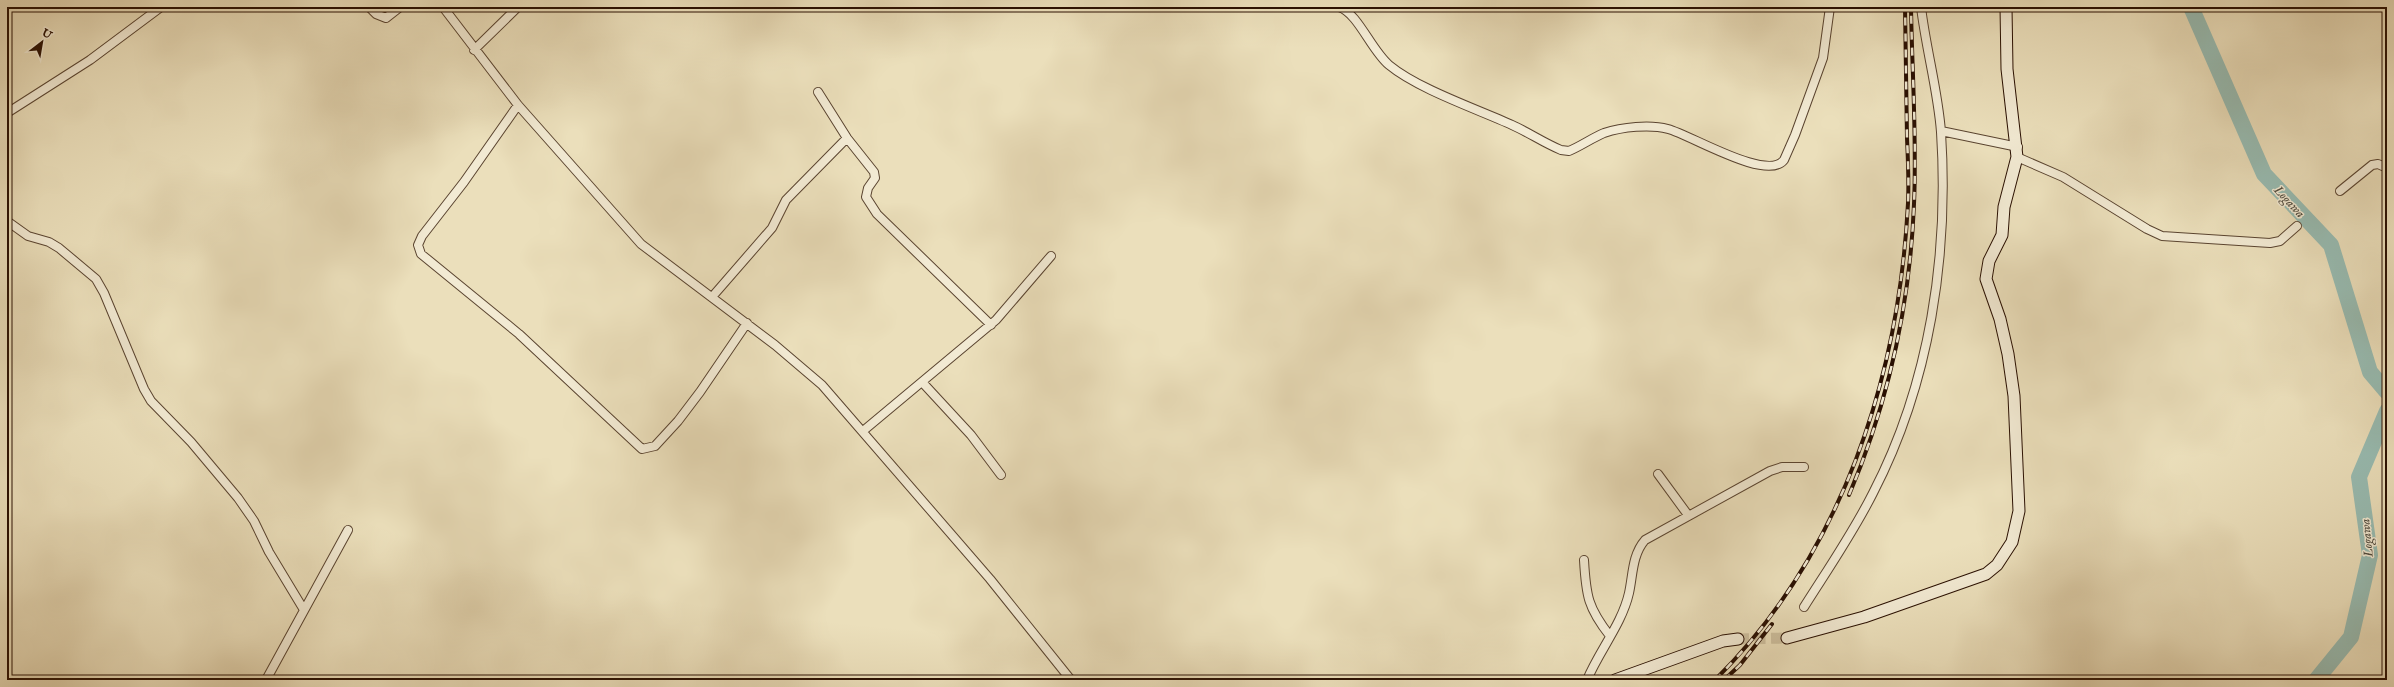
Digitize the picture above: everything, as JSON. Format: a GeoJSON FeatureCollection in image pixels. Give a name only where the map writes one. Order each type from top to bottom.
{"type":"FeatureCollection","features":[{"type":"Feature","properties":{"kind":"street"},"geometry":{"type":"LineString","coordinates":[[7,113],[90,60],[161,7]]}},
{"type":"Feature","properties":{"kind":"street"},"geometry":{"type":"LineString","coordinates":[[369,7],[376,14],[386,18],[400,7]]}},
{"type":"Feature","properties":{"kind":"street"},"geometry":{"type":"LineString","coordinates":[[442,7],[518,105],[641,244],[747,323],[814,377],[863,431],[990,579],[1071,680]]}},
{"type":"Feature","properties":{"kind":"street"},"geometry":{"type":"LineString","coordinates":[[474,50],[518,7]]}},
{"type":"Feature","properties":{"kind":"street"},"geometry":{"type":"LineString","coordinates":[[1339,7],[1353,15],[1377,54],[1390,66],[1409,79],[1515,126],[1560,150],[1569,151],[1616,130],[1667,128],[1738,159],[1771,167],[1778,166],[1784,160],[1812,92],[1823,58],[1830,7]]}},
{"type":"Feature","properties":{"kind":"street"},"geometry":{"type":"LineString","coordinates":[[1804,607],[1849,538],[1874,492],[1893,449],[1909,404],[1922,363],[1930,322],[1943,230],[1941,131],[1921,7]]}},
{"type":"Feature","properties":{"kind":"street"},"geometry":{"type":"LineString","coordinates":[[1787,638],[1864,618],[1986,574],[1997,565],[2012,542],[2019,511],[2014,396],[2003,332],[1986,279],[1989,261],[2002,235],[2004,207],[2018,152],[2007,69],[2006,7]]}},
{"type":"Feature","properties":{"kind":"street"},"geometry":{"type":"LineString","coordinates":[[818,92],[847,138],[874,172],[875,178],[868,188],[866,197],[877,214],[991,324]]}},
{"type":"Feature","properties":{"kind":"street"},"geometry":{"type":"LineString","coordinates":[[518,105],[464,182],[422,236],[418,245],[421,254],[519,334],[642,449],[654,446],[678,421],[700,392],[747,323]]}},
{"type":"Feature","properties":{"kind":"street"},"geometry":{"type":"LineString","coordinates":[[1941,131],[2018,152],[2063,176],[2147,230],[2162,236],[2270,243],[2280,241],[2297,226]]}},
{"type":"Feature","properties":{"kind":"street"},"geometry":{"type":"LineString","coordinates":[[712,297],[772,228],[786,200],[847,138]]}},
{"type":"Feature","properties":{"kind":"street"},"geometry":{"type":"LineString","coordinates":[[2340,190],[2372,165],[2378,164],[2387,168]]}},
{"type":"Feature","properties":{"kind":"street"},"geometry":{"type":"LineString","coordinates":[[7,221],[28,236],[49,242],[59,248],[96,279],[144,389],[151,401],[191,442],[238,498],[304,610]]}},
{"type":"Feature","properties":{"kind":"street"},"geometry":{"type":"LineString","coordinates":[[863,431],[991,324],[1051,256]]}},
{"type":"Feature","properties":{"kind":"street"},"geometry":{"type":"LineString","coordinates":[[922,382],[971,435],[1000,475]]}},
{"type":"Feature","properties":{"kind":"street"},"geometry":{"type":"LineString","coordinates":[[1587,680],[1595,660],[1610,636],[1626,604],[1640,546],[1648,537],[1770,471],[1782,467],[1804,467]]}},
{"type":"Feature","properties":{"kind":"street"},"geometry":{"type":"LineString","coordinates":[[1658,474],[1688,515]]}},
{"type":"Feature","properties":{"kind":"street"},"geometry":{"type":"LineString","coordinates":[[266,680],[348,530]]}},
{"type":"Feature","properties":{"kind":"street"},"geometry":{"type":"LineString","coordinates":[[1584,560],[1585,580],[1592,613],[1610,636]]}},
{"type":"Feature","properties":{"kind":"street"},"geometry":{"type":"LineString","coordinates":[[1615,680],[1722,640],[1738,639]]}},
{"type":"Feature","properties":{"kind":"waterway","name":"Logawa"},"geometry":{"type":"LineString","coordinates":[[2191,7],[2264,174],[2331,245],[2370,372],[2387,392]]}},
{"type":"Feature","properties":{"kind":"waterway","name":"Logawa"},"geometry":{"type":"LineString","coordinates":[[2316,680],[2351,637],[2370,555],[2359,477],[2387,411]]}},
{"type":"Feature","properties":{"kind":"tunnel"},"geometry":{"type":"LineString","coordinates":[[1738,639],[1787,638]]}},
{"type":"Feature","properties":{"kind":"railway"},"geometry":{"type":"LineString","coordinates":[[1715,680],[1759,631],[1797,577],[1830,520],[1856,460],[1876,398],[1892,334],[1902,269],[1908,203],[1905,7]]}},
{"type":"Feature","properties":{"kind":"railway"},"geometry":{"type":"LineString","coordinates":[[1849,495],[1863,460],[1886,389],[1895,353],[1908,279],[1912,242],[1915,180],[1911,7]]}},
{"type":"Feature","properties":{"kind":"railway"},"geometry":{"type":"LineString","coordinates":[[1724,680],[1740,665],[1772,624]]}}]}
